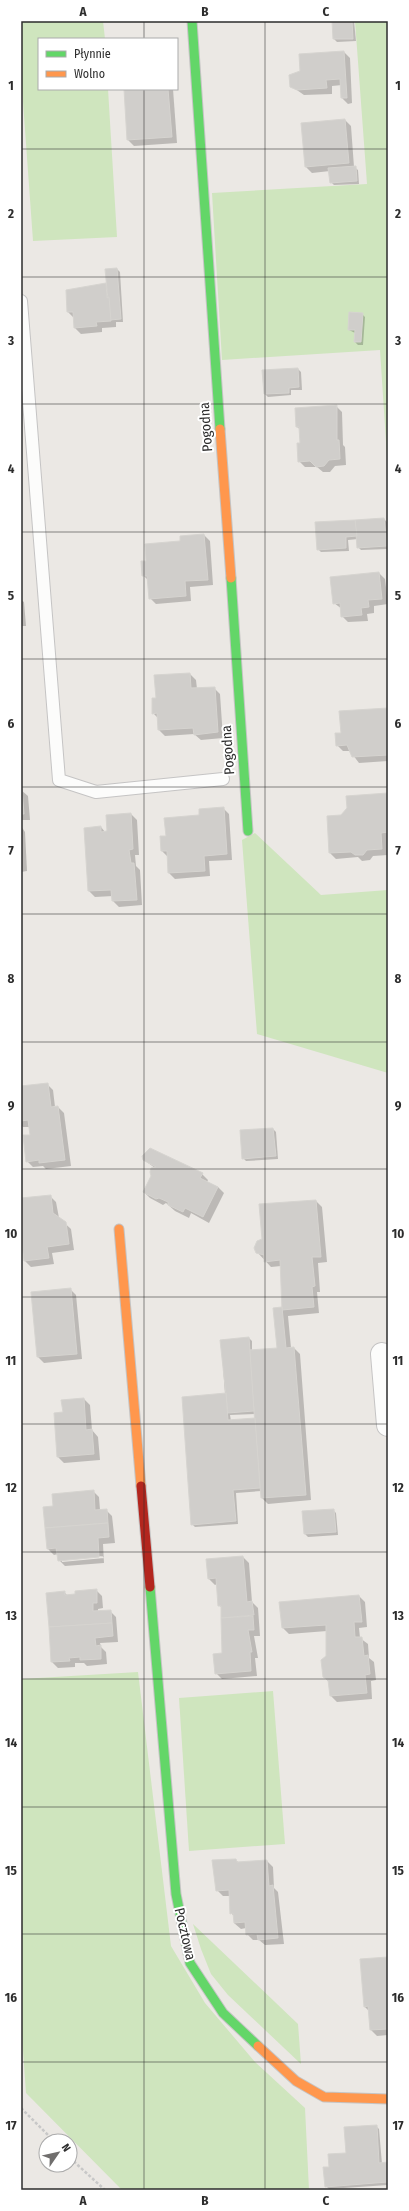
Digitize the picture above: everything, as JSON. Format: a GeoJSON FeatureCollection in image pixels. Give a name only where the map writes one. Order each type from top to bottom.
{"type":"FeatureCollection","features":[{"type":"Feature","properties":{"kind":"street","name":"Pogodna"},"geometry":{"type":"LineString","coordinates":[[192,21],[248,831]]}},
{"type":"Feature","properties":{"kind":"street","name":"Pocztowa"},"geometry":{"type":"LineString","coordinates":[[118,1229],[176,1894],[190,1963],[222,2013],[296,2081],[324,2097],[388,2099]]}},
{"type":"Feature","properties":{"kind":"street"},"geometry":{"type":"LineString","coordinates":[[382,1354],[388,1425]]}},
{"type":"Feature","properties":{"kind":"lane"},"geometry":{"type":"LineString","coordinates":[[21,301],[59,780],[96,792],[223,779]]}},
{"type":"Feature","properties":{"kind":"path"},"geometry":{"type":"LineString","coordinates":[[21,2108],[46,2133]]}},
{"type":"Feature","properties":{"kind":"path"},"geometry":{"type":"LineString","coordinates":[[78,2165],[105,2190]]}},
{"type":"Feature","properties":{"kind":"green space"},"geometry":{"type":"Polygon","coordinates":[[[21,21],[103,21],[105,38],[38,38],[38,90],[108,90],[117,237],[33,241],[21,74],[21,21]]]}},
{"type":"Feature","properties":{"kind":"green space"},"geometry":{"type":"Polygon","coordinates":[[[355,21],[388,21],[388,472],[380,350],[222,360],[212,193],[367,184],[355,21]]]}},
{"type":"Feature","properties":{"kind":"green space"},"geometry":{"type":"Polygon","coordinates":[[[255,833],[321,895],[388,890],[388,1073],[257,1034],[242,840],[255,833]]]}},
{"type":"Feature","properties":{"kind":"green space"},"geometry":{"type":"Polygon","coordinates":[[[138,1672],[171,1946],[205,2003],[255,2062],[305,2108],[309,2190],[122,2190],[78,2146],[78,2133],[66,2133],[26,2093],[21,2022],[21,1679],[138,1672]]]}},
{"type":"Feature","properties":{"kind":"green space"},"geometry":{"type":"Polygon","coordinates":[[[273,1691],[285,1844],[189,1851],[179,1698],[273,1691]]]}},
{"type":"Feature","properties":{"kind":"green space"},"geometry":{"type":"Polygon","coordinates":[[[193,1924],[298,2024],[301,2064],[228,1995],[211,1974],[193,1924]]]}},
{"type":"Feature","properties":{"kind":"building"},"geometry":{"type":"Polygon","coordinates":[[[332,21],[352,21],[353,39],[333,39],[332,21]]]}},
{"type":"Feature","properties":{"kind":"building"},"geometry":{"type":"Polygon","coordinates":[[[344,51],[347,98],[341,98],[340,79],[326,80],[327,88],[297,90],[290,87],[289,75],[300,71],[299,54],[344,51]]]}},
{"type":"Feature","properties":{"kind":"building"},"geometry":{"type":"Polygon","coordinates":[[[124,90],[168,90],[172,137],[127,140],[124,90]]]}},
{"type":"Feature","properties":{"kind":"building"},"geometry":{"type":"Polygon","coordinates":[[[345,119],[349,163],[305,167],[301,123],[345,119]]]}},
{"type":"Feature","properties":{"kind":"building"},"geometry":{"type":"Polygon","coordinates":[[[356,166],[357,181],[330,183],[328,168],[356,166]]]}},
{"type":"Feature","properties":{"kind":"building"},"geometry":{"type":"Polygon","coordinates":[[[117,268],[121,319],[110,320],[105,269],[117,268]]]}},
{"type":"Feature","properties":{"kind":"building"},"geometry":{"type":"Polygon","coordinates":[[[106,283],[111,321],[96,322],[97,326],[74,328],[73,312],[67,312],[66,290],[106,283]]]}},
{"type":"Feature","properties":{"kind":"building"},"geometry":{"type":"Polygon","coordinates":[[[349,312],[363,313],[361,342],[354,342],[355,330],[348,330],[349,312]]]}},
{"type":"Feature","properties":{"kind":"building"},"geometry":{"type":"Polygon","coordinates":[[[298,368],[299,387],[289,388],[289,393],[264,394],[262,370],[298,368]]]}},
{"type":"Feature","properties":{"kind":"building"},"geometry":{"type":"Polygon","coordinates":[[[337,405],[337,440],[339,440],[340,459],[329,460],[324,466],[316,467],[310,461],[298,462],[297,443],[300,443],[299,427],[296,427],[295,408],[337,405]]]}},
{"type":"Feature","properties":{"kind":"building"},"geometry":{"type":"Polygon","coordinates":[[[384,518],[387,546],[357,548],[355,520],[384,518]]]}},
{"type":"Feature","properties":{"kind":"building"},"geometry":{"type":"Polygon","coordinates":[[[355,520],[357,536],[346,537],[346,548],[317,550],[315,522],[355,520]]]}},
{"type":"Feature","properties":{"kind":"building"},"geometry":{"type":"Polygon","coordinates":[[[204,534],[208,580],[185,581],[186,596],[149,599],[147,576],[142,576],[141,561],[146,561],[145,544],[180,541],[180,536],[204,534]]]}},
{"type":"Feature","properties":{"kind":"building"},"geometry":{"type":"Polygon","coordinates":[[[379,572],[382,599],[368,600],[369,607],[361,608],[362,615],[341,617],[340,603],[333,604],[330,577],[379,572]]]}},
{"type":"Feature","properties":{"kind":"building"},"geometry":{"type":"Polygon","coordinates":[[[190,673],[191,688],[215,687],[218,732],[194,735],[193,728],[158,730],[157,713],[152,714],[152,698],[156,698],[154,675],[190,673]]]}},
{"type":"Feature","properties":{"kind":"building"},"geometry":{"type":"Polygon","coordinates":[[[388,708],[388,755],[352,757],[347,745],[336,746],[335,733],[341,733],[339,711],[388,708]]]}},
{"type":"Feature","properties":{"kind":"building"},"geometry":{"type":"Polygon","coordinates":[[[22,789],[24,814],[21,814],[22,789]]]}},
{"type":"Feature","properties":{"kind":"building"},"geometry":{"type":"Polygon","coordinates":[[[388,793],[388,832],[381,833],[382,849],[367,850],[363,855],[355,855],[351,852],[329,853],[327,816],[341,815],[347,808],[346,796],[388,793]]]}},
{"type":"Feature","properties":{"kind":"building"},"geometry":{"type":"Polygon","coordinates":[[[224,807],[227,854],[204,856],[205,871],[168,873],[167,851],[161,851],[160,836],[166,836],[164,818],[199,815],[199,809],[224,807]]]}},
{"type":"Feature","properties":{"kind":"building"},"geometry":{"type":"Polygon","coordinates":[[[131,813],[133,849],[129,850],[131,863],[134,863],[137,900],[112,901],[111,890],[88,891],[84,828],[101,826],[101,832],[107,831],[106,815],[131,813]]]}},
{"type":"Feature","properties":{"kind":"building"},"geometry":{"type":"Polygon","coordinates":[[[48,1083],[51,1107],[58,1106],[65,1160],[39,1163],[39,1160],[26,1162],[23,1135],[30,1135],[28,1120],[21,1121],[21,1086],[48,1083]]]}},
{"type":"Feature","properties":{"kind":"building"},"geometry":{"type":"Polygon","coordinates":[[[273,1128],[276,1156],[242,1159],[240,1130],[273,1128]]]}},
{"type":"Feature","properties":{"kind":"building"},"geometry":{"type":"Polygon","coordinates":[[[150,1148],[203,1173],[200,1178],[218,1187],[203,1217],[185,1208],[183,1212],[168,1205],[168,1202],[159,1198],[156,1199],[143,1192],[151,1176],[151,1168],[156,1167],[143,1160],[142,1156],[150,1148]]]}},
{"type":"Feature","properties":{"kind":"building"},"geometry":{"type":"Polygon","coordinates":[[[51,1195],[53,1213],[66,1222],[69,1244],[47,1247],[49,1258],[24,1261],[21,1236],[21,1198],[51,1195]]]}},
{"type":"Feature","properties":{"kind":"building"},"geometry":{"type":"Polygon","coordinates":[[[316,1200],[321,1257],[312,1257],[315,1286],[312,1287],[314,1307],[282,1310],[280,1260],[264,1262],[264,1255],[256,1253],[254,1248],[257,1241],[262,1239],[259,1204],[316,1200]]]}},
{"type":"Feature","properties":{"kind":"building"},"geometry":{"type":"Polygon","coordinates":[[[71,1288],[77,1354],[37,1357],[31,1292],[71,1288]]]}},
{"type":"Feature","properties":{"kind":"building"},"geometry":{"type":"Polygon","coordinates":[[[282,1307],[286,1348],[294,1347],[306,1495],[261,1498],[249,1350],[277,1348],[273,1308],[282,1307]]]}},
{"type":"Feature","properties":{"kind":"building"},"geometry":{"type":"Polygon","coordinates":[[[249,1337],[254,1411],[228,1413],[220,1340],[249,1337]]]}},
{"type":"Feature","properties":{"kind":"building"},"geometry":{"type":"Polygon","coordinates":[[[226,1393],[228,1420],[255,1418],[260,1488],[233,1490],[236,1521],[191,1525],[182,1397],[226,1393]]]}},
{"type":"Feature","properties":{"kind":"building"},"geometry":{"type":"Polygon","coordinates":[[[84,1398],[86,1430],[92,1429],[94,1454],[57,1457],[54,1413],[63,1412],[61,1400],[84,1398]]]}},
{"type":"Feature","properties":{"kind":"building"},"geometry":{"type":"Polygon","coordinates":[[[94,1490],[95,1510],[107,1509],[108,1523],[45,1528],[43,1507],[53,1506],[52,1494],[94,1490]]]}},
{"type":"Feature","properties":{"kind":"building"},"geometry":{"type":"Polygon","coordinates":[[[334,1509],[336,1532],[304,1534],[302,1511],[334,1509]]]}},
{"type":"Feature","properties":{"kind":"building"},"geometry":{"type":"Polygon","coordinates":[[[108,1523],[109,1537],[98,1538],[99,1557],[58,1561],[56,1548],[47,1549],[45,1528],[108,1523]]]}},
{"type":"Feature","properties":{"kind":"building"},"geometry":{"type":"Polygon","coordinates":[[[243,1556],[247,1602],[252,1601],[254,1615],[221,1618],[221,1606],[218,1606],[216,1578],[208,1579],[206,1559],[243,1556]]]}},
{"type":"Feature","properties":{"kind":"building"},"geometry":{"type":"Polygon","coordinates":[[[97,1589],[97,1603],[93,1603],[93,1611],[111,1610],[112,1623],[49,1627],[46,1593],[65,1591],[65,1595],[75,1594],[75,1591],[97,1589]]]}},
{"type":"Feature","properties":{"kind":"building"},"geometry":{"type":"Polygon","coordinates":[[[359,1595],[362,1622],[354,1622],[355,1637],[362,1637],[364,1656],[368,1655],[370,1674],[365,1675],[367,1693],[330,1696],[328,1680],[323,1677],[321,1660],[326,1656],[326,1625],[282,1628],[279,1602],[359,1595]]]}},
{"type":"Feature","properties":{"kind":"building"},"geometry":{"type":"Polygon","coordinates":[[[253,1616],[254,1630],[248,1630],[252,1652],[250,1652],[251,1671],[215,1674],[213,1654],[222,1653],[221,1618],[253,1616]]]}},
{"type":"Feature","properties":{"kind":"building"},"geometry":{"type":"Polygon","coordinates":[[[112,1623],[113,1636],[95,1638],[96,1646],[101,1645],[101,1659],[80,1660],[80,1657],[69,1658],[70,1661],[51,1662],[49,1627],[112,1623]]]}},
{"type":"Feature","properties":{"kind":"building"},"geometry":{"type":"Polygon","coordinates":[[[236,1859],[237,1862],[267,1860],[269,1886],[273,1885],[278,1938],[258,1940],[257,1934],[246,1935],[245,1922],[234,1923],[233,1913],[230,1914],[229,1890],[216,1891],[212,1860],[236,1859]]]}},
{"type":"Feature","properties":{"kind":"building"},"geometry":{"type":"Polygon","coordinates":[[[388,1957],[388,2029],[370,2030],[368,2006],[364,2007],[360,1959],[388,1957]]]}},
{"type":"Feature","properties":{"kind":"building"},"geometry":{"type":"Polygon","coordinates":[[[377,2125],[379,2163],[388,2162],[388,2182],[325,2187],[323,2167],[329,2167],[328,2154],[346,2153],[344,2127],[377,2125]]]}},
{"type":"Feature","properties":{"kind":"traffic: fast"},"geometry":{"type":"LineString","coordinates":[[192,21],[220,429]]}},
{"type":"Feature","properties":{"kind":"traffic: fast"},"geometry":{"type":"LineString","coordinates":[[231,578],[248,831]]}},
{"type":"Feature","properties":{"kind":"traffic: fast"},"geometry":{"type":"LineString","coordinates":[[150,1587],[176,1894],[190,1963],[223,2013],[258,2046]]}},
{"type":"Feature","properties":{"kind":"traffic: slow"},"geometry":{"type":"LineString","coordinates":[[220,429],[231,578]]}},
{"type":"Feature","properties":{"kind":"traffic: slow"},"geometry":{"type":"LineString","coordinates":[[119,1229],[141,1486]]}},
{"type":"Feature","properties":{"kind":"traffic: slow"},"geometry":{"type":"LineString","coordinates":[[258,2046],[296,2081],[324,2097],[388,2099]]}},
{"type":"Feature","properties":{"kind":"traffic: jam"},"geometry":{"type":"LineString","coordinates":[[141,1486],[150,1587]]}}]}
